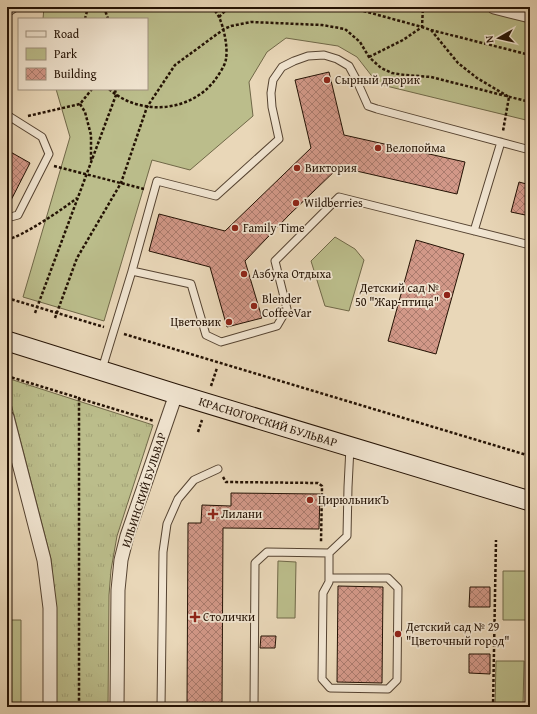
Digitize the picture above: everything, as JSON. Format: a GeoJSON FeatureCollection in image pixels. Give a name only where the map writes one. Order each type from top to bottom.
{"type":"FeatureCollection","features":[{"type":"Feature","properties":{"kind":"main road","name":"КРАСНОГОРСКИЙ БУЛЬВАР"},"geometry":{"type":"LineString","coordinates":[[7,341],[176,394],[530,501]]}},
{"type":"Feature","properties":{"kind":"street"},"geometry":{"type":"LineString","coordinates":[[494,7],[530,16]]}},
{"type":"Feature","properties":{"kind":"street","name":"ИЛЬИНСКИЙ БУЛЬВАР"},"geometry":{"type":"LineString","coordinates":[[117,707],[118,590],[121,560],[127,536],[176,394]]}},
{"type":"Feature","properties":{"kind":"street"},"geometry":{"type":"LineString","coordinates":[[7,417],[44,560],[50,608],[50,707]]}},
{"type":"Feature","properties":{"kind":"lane"},"geometry":{"type":"LineString","coordinates":[[7,13],[16,7]]}},
{"type":"Feature","properties":{"kind":"lane"},"geometry":{"type":"LineString","coordinates":[[101,371],[132,271],[157,181],[216,196],[279,139],[272,107],[271,93],[273,80],[282,67],[294,60],[308,56],[324,55],[337,59],[349,66],[368,106],[377,110],[530,150]]}},
{"type":"Feature","properties":{"kind":"lane"},"geometry":{"type":"LineString","coordinates":[[7,115],[42,136],[49,154],[18,215],[7,218]]}},
{"type":"Feature","properties":{"kind":"lane"},"geometry":{"type":"LineString","coordinates":[[474,231],[501,142]]}},
{"type":"Feature","properties":{"kind":"lane"},"geometry":{"type":"LineString","coordinates":[[132,271],[191,284],[206,335],[221,342],[277,326],[287,309],[275,261],[339,197],[530,245]]}},
{"type":"Feature","properties":{"kind":"lane"},"geometry":{"type":"LineString","coordinates":[[254,707],[255,563],[267,552],[329,553],[348,536],[350,447]]}},
{"type":"Feature","properties":{"kind":"lane"},"geometry":{"type":"LineString","coordinates":[[161,707],[163,552],[167,524],[178,499],[194,480],[218,469]]}},
{"type":"Feature","properties":{"kind":"lane"},"geometry":{"type":"LineString","coordinates":[[329,553],[329,578],[329,582],[323,593],[322,679],[330,688],[388,689],[397,680],[398,588],[388,578],[329,578]]}},
{"type":"Feature","properties":{"kind":"path"},"geometry":{"type":"LineString","coordinates":[[85,18],[88,7]]}},
{"type":"Feature","properties":{"kind":"path"},"geometry":{"type":"LineString","coordinates":[[104,7],[108,18]]}},
{"type":"Feature","properties":{"kind":"path"},"geometry":{"type":"LineString","coordinates":[[110,90],[125,100],[148,107],[178,105],[191,100],[202,92],[212,83],[226,60],[224,29],[212,7]]}},
{"type":"Feature","properties":{"kind":"path"},"geometry":{"type":"LineString","coordinates":[[218,17],[230,7]]}},
{"type":"Feature","properties":{"kind":"path"},"geometry":{"type":"LineString","coordinates":[[349,7],[431,30],[530,55]]}},
{"type":"Feature","properties":{"kind":"path"},"geometry":{"type":"LineString","coordinates":[[422,27],[423,7]]}},
{"type":"Feature","properties":{"kind":"path"},"geometry":{"type":"LineString","coordinates":[[55,318],[77,258],[121,183],[148,107],[175,65],[224,29],[251,22],[322,25],[345,29],[360,42],[369,57],[381,68],[392,73],[431,77],[529,101]]}},
{"type":"Feature","properties":{"kind":"path"},"geometry":{"type":"LineString","coordinates":[[369,57],[404,40],[422,27]]}},
{"type":"Feature","properties":{"kind":"path"},"geometry":{"type":"LineString","coordinates":[[431,30],[458,63],[477,78],[509,97]]}},
{"type":"Feature","properties":{"kind":"path"},"geometry":{"type":"LineString","coordinates":[[14,119],[80,104],[91,90]]}},
{"type":"Feature","properties":{"kind":"path"},"geometry":{"type":"LineString","coordinates":[[35,312],[116,95],[115,90]]}},
{"type":"Feature","properties":{"kind":"path"},"geometry":{"type":"LineString","coordinates":[[501,142],[509,97]]}},
{"type":"Feature","properties":{"kind":"path"},"geometry":{"type":"LineString","coordinates":[[80,104],[85,112],[91,135],[90,163]]}},
{"type":"Feature","properties":{"kind":"path"},"geometry":{"type":"LineString","coordinates":[[44,164],[154,191]]}},
{"type":"Feature","properties":{"kind":"path"},"geometry":{"type":"LineString","coordinates":[[7,238],[11,239],[26,232],[68,206],[78,197]]}},
{"type":"Feature","properties":{"kind":"path"},"geometry":{"type":"LineString","coordinates":[[7,298],[530,456]]}},
{"type":"Feature","properties":{"kind":"path"},"geometry":{"type":"LineString","coordinates":[[212,386],[217,368]]}},
{"type":"Feature","properties":{"kind":"path"},"geometry":{"type":"LineString","coordinates":[[7,376],[156,422]]}},
{"type":"Feature","properties":{"kind":"path"},"geometry":{"type":"LineString","coordinates":[[79,398],[79,707]]}},
{"type":"Feature","properties":{"kind":"path"},"geometry":{"type":"LineString","coordinates":[[198,432],[202,420]]}},
{"type":"Feature","properties":{"kind":"path"},"geometry":{"type":"LineString","coordinates":[[218,469],[226,482],[318,483],[322,486],[321,553]]}},
{"type":"Feature","properties":{"kind":"path"},"geometry":{"type":"LineString","coordinates":[[493,707],[496,540]]}},
{"type":"Feature","properties":{"kind":"green space"},"geometry":{"type":"Polygon","coordinates":[[[44,7],[530,7],[530,121],[378,84],[357,57],[338,46],[286,38],[267,52],[249,82],[253,116],[190,170],[152,160],[104,321],[23,297],[70,137],[56,90],[148,90],[148,18],[43,18],[44,7]]]}},
{"type":"Feature","properties":{"kind":"green space"},"geometry":{"type":"Polygon","coordinates":[[[335,237],[355,249],[364,260],[349,311],[325,306],[311,261],[335,237]]]}},
{"type":"Feature","properties":{"kind":"green space"},"geometry":{"type":"Polygon","coordinates":[[[7,378],[153,425],[117,536],[111,570],[109,595],[108,707],[56,707],[56,607],[51,559],[7,388],[7,378]]]}},
{"type":"Feature","properties":{"kind":"green space"},"geometry":{"type":"Polygon","coordinates":[[[278,561],[296,562],[295,618],[277,618],[278,561]]]}},
{"type":"Feature","properties":{"kind":"green space"},"geometry":{"type":"Polygon","coordinates":[[[503,571],[530,571],[530,620],[503,620],[503,571]]]}},
{"type":"Feature","properties":{"kind":"green space"},"geometry":{"type":"Polygon","coordinates":[[[9,620],[21,620],[21,707],[9,707],[9,620]]]}},
{"type":"Feature","properties":{"kind":"green space"},"geometry":{"type":"Polygon","coordinates":[[[496,661],[524,661],[523,707],[495,707],[496,661]]]}},
{"type":"Feature","properties":{"kind":"building"},"geometry":{"type":"Polygon","coordinates":[[[329,72],[344,135],[465,162],[457,194],[339,167],[289,215],[245,261],[262,318],[227,327],[210,267],[149,251],[159,214],[225,231],[311,148],[295,80],[329,72]]]}},
{"type":"Feature","properties":{"kind":"building"},"geometry":{"type":"Polygon","coordinates":[[[7,150],[30,163],[7,208],[7,150]]]}},
{"type":"Feature","properties":{"kind":"building"},"geometry":{"type":"Polygon","coordinates":[[[519,182],[530,185],[530,216],[511,212],[519,182]]]}},
{"type":"Feature","properties":{"kind":"building"},"geometry":{"type":"Polygon","coordinates":[[[416,240],[464,254],[436,354],[388,341],[416,240]]]}},
{"type":"Feature","properties":{"kind":"building"},"geometry":{"type":"Polygon","coordinates":[[[231,493],[320,494],[319,529],[223,528],[222,707],[187,707],[188,523],[201,523],[202,505],[231,506],[231,493]]]}},
{"type":"Feature","properties":{"kind":"building"},"geometry":{"type":"Polygon","coordinates":[[[338,586],[383,587],[382,683],[337,682],[338,586]]]}},
{"type":"Feature","properties":{"kind":"building"},"geometry":{"type":"Polygon","coordinates":[[[470,587],[490,587],[490,607],[469,607],[470,587]]]}},
{"type":"Feature","properties":{"kind":"building"},"geometry":{"type":"Polygon","coordinates":[[[261,636],[276,636],[275,648],[260,648],[261,636]]]}},
{"type":"Feature","properties":{"kind":"building"},"geometry":{"type":"Polygon","coordinates":[[[469,654],[490,654],[490,674],[469,673],[469,654]]]}},
{"type":"Feature","properties":{"kind":"place","name":"Сырный дворик"},"geometry":{"type":"Point","coordinates":[327,80]}},
{"type":"Feature","properties":{"kind":"place","name":"Велопойма"},"geometry":{"type":"Point","coordinates":[378,148]}},
{"type":"Feature","properties":{"kind":"place","name":"Виктория"},"geometry":{"type":"Point","coordinates":[297,168]}},
{"type":"Feature","properties":{"kind":"place","name":"Wildberries"},"geometry":{"type":"Point","coordinates":[296,203]}},
{"type":"Feature","properties":{"kind":"place","name":"Family Time"},"geometry":{"type":"Point","coordinates":[235,228]}},
{"type":"Feature","properties":{"kind":"place","name":"Азбука Отдыха"},"geometry":{"type":"Point","coordinates":[244,274]}},
{"type":"Feature","properties":{"kind":"place","name":"Детский сад № 50 \"Жар-птица\""},"geometry":{"type":"Point","coordinates":[447,295]}},
{"type":"Feature","properties":{"kind":"place","name":"Blender CoffeeVar"},"geometry":{"type":"Point","coordinates":[254,306]}},
{"type":"Feature","properties":{"kind":"place","name":"Цветовик"},"geometry":{"type":"Point","coordinates":[229,322]}},
{"type":"Feature","properties":{"kind":"place","name":"ЦирюльникЪ"},"geometry":{"type":"Point","coordinates":[310,500]}},
{"type":"Feature","properties":{"kind":"place","name":"Лилани"},"geometry":{"type":"Point","coordinates":[213,514]}},
{"type":"Feature","properties":{"kind":"place","name":"Столички"},"geometry":{"type":"Point","coordinates":[195,617]}},
{"type":"Feature","properties":{"kind":"place","name":"Детский сад № 29 \"Цветочный город\""},"geometry":{"type":"Point","coordinates":[398,634]}}]}
